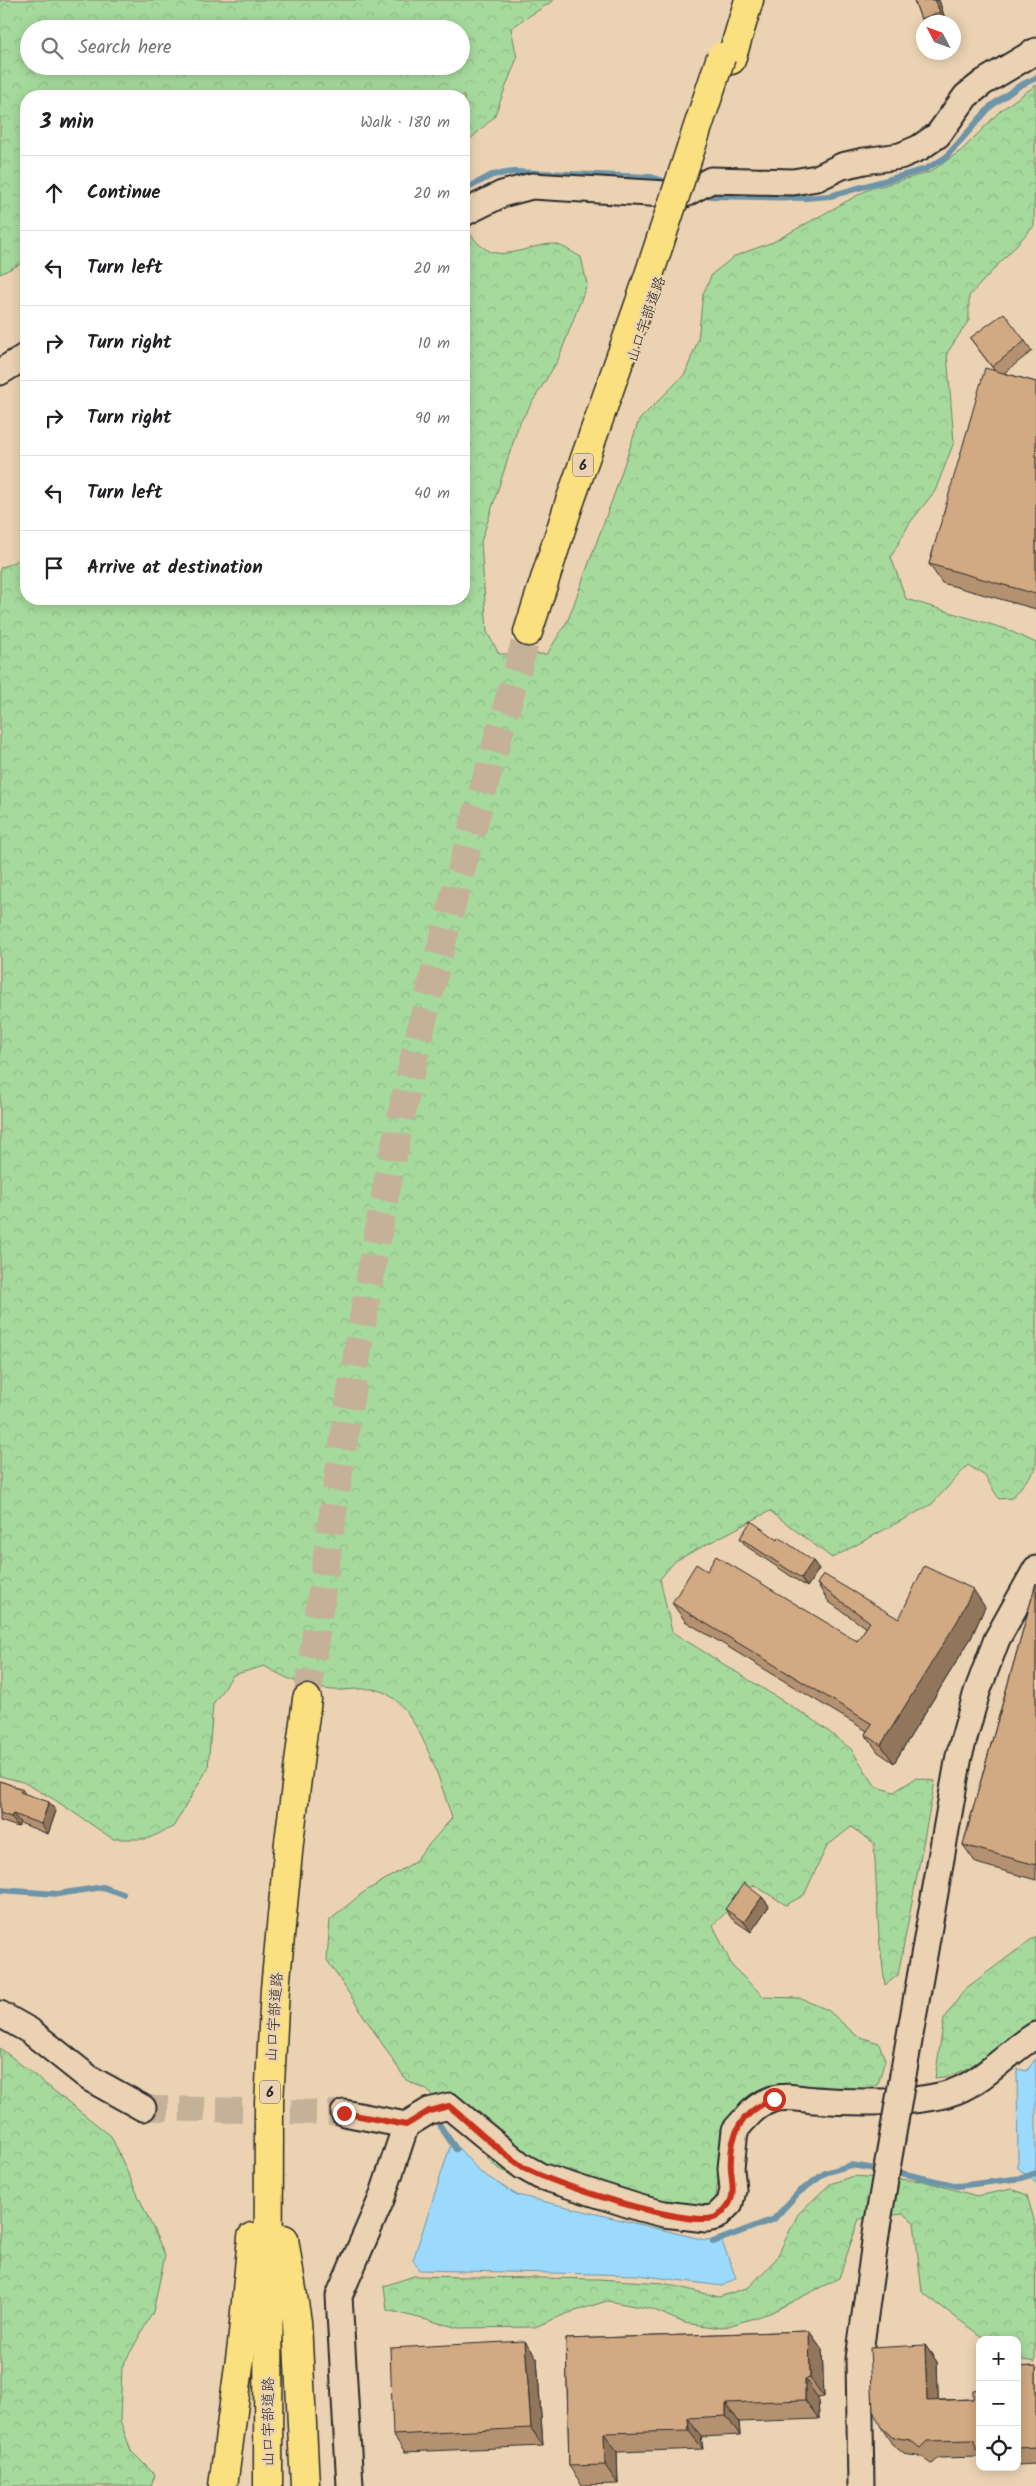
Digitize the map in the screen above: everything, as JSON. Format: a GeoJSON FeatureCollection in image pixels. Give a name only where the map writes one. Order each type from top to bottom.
{"type":"FeatureCollection","features":[{"type":"Feature","properties":{"kind":"highway","name":"山口宇部道路"},"geometry":{"type":"LineString","coordinates":[[726,59],[736,0]]}},
{"type":"Feature","properties":{"kind":"highway","name":"山口宇部道路"},"geometry":{"type":"LineString","coordinates":[[533,634],[726,59],[749,0]]}},
{"type":"Feature","properties":{"kind":"highway","name":"山口宇部道路"},"geometry":{"type":"LineString","coordinates":[[268,2486],[269,2103],[275,1989],[289,1842],[314,1701],[291,2002],[286,2102],[280,2486]]}},
{"type":"Feature","properties":{"kind":"highway"},"geometry":{"type":"LineString","coordinates":[[223,2486],[242,2344],[257,2183],[269,2103]]}},
{"type":"Feature","properties":{"kind":"highway"},"geometry":{"type":"LineString","coordinates":[[284,2239],[297,2322],[305,2486]]}},
{"type":"Feature","properties":{"kind":"street"},"geometry":{"type":"LineString","coordinates":[[470,210],[502,194],[532,186],[683,195],[711,180],[794,182],[817,178],[842,166],[900,156],[919,148],[938,135],[966,96],[984,82],[1036,51]]}},
{"type":"Feature","properties":{"kind":"street"},"geometry":{"type":"LineString","coordinates":[[0,372],[20,360]]}},
{"type":"Feature","properties":{"kind":"street"},"geometry":{"type":"LineString","coordinates":[[861,2486],[860,2358],[877,2227],[959,1756],[977,1692],[997,1639],[1036,1569]]}},
{"type":"Feature","properties":{"kind":"street"},"geometry":{"type":"LineString","coordinates":[[0,2014],[30,2031],[88,2078],[143,2108]]}},
{"type":"Feature","properties":{"kind":"street"},"geometry":{"type":"LineString","coordinates":[[350,2486],[339,2296],[381,2200],[406,2125],[429,2111],[449,2106],[522,2166],[540,2176],[640,2208],[664,2214],[706,2219],[716,2217],[730,2202],[733,2190],[731,2168],[734,2130],[764,2103],[788,2097],[815,2100],[880,2100],[922,2098],[948,2094],[966,2087],[1036,2035]]}},
{"type":"Feature","properties":{"kind":"street"},"geometry":{"type":"LineString","coordinates":[[344,2113],[406,2125]]}},
{"type":"Feature","properties":{"kind":"green space"},"geometry":{"type":"Polygon","coordinates":[[[0,0],[554,0],[511,28],[517,58],[494,117],[470,139],[470,90],[20,90],[20,264],[0,274],[0,0]]]}},
{"type":"Feature","properties":{"kind":"green space"},"geometry":{"type":"Polygon","coordinates":[[[1036,85],[1034,226],[969,296],[969,320],[947,353],[954,442],[935,491],[909,524],[891,557],[906,599],[1006,629],[1036,643],[1036,1469],[1012,1498],[999,1499],[985,1476],[968,1465],[932,1504],[832,1558],[770,1511],[675,1561],[660,1579],[672,1632],[815,1721],[851,1749],[876,1787],[894,1792],[916,1778],[935,1781],[898,1975],[885,1985],[879,1937],[874,1843],[851,1827],[827,1846],[804,1895],[786,1905],[754,1885],[713,1925],[732,1966],[764,1997],[799,1998],[828,2010],[857,2036],[879,2043],[885,2060],[878,2084],[859,2093],[783,2093],[723,2132],[715,2205],[698,2224],[534,2189],[495,2166],[427,2090],[406,2080],[327,1960],[330,1920],[361,1894],[413,1863],[452,1818],[434,1766],[417,1728],[394,1699],[381,1691],[375,1690],[332,1690],[305,1685],[264,1666],[233,1675],[213,1704],[208,1768],[173,1827],[147,1839],[113,1839],[55,1800],[23,1782],[0,1776],[0,568],[20,560],[20,605],[470,605],[470,235],[489,251],[499,253],[509,253],[556,244],[581,257],[587,284],[558,360],[519,424],[481,542],[487,632],[499,654],[547,654],[568,620],[639,420],[685,374],[698,340],[703,294],[712,274],[735,256],[773,242],[867,190],[930,172],[962,150],[1001,110],[1036,85]]]}},
{"type":"Feature","properties":{"kind":"green space"},"geometry":{"type":"Polygon","coordinates":[[[1036,1936],[1036,2030],[1010,2039],[965,2069],[935,2078],[944,2019],[965,1989],[1036,1936]]]}},
{"type":"Feature","properties":{"kind":"green space"},"geometry":{"type":"Polygon","coordinates":[[[0,2048],[111,2136],[165,2255],[153,2312],[122,2367],[120,2420],[131,2451],[155,2475],[151,2486],[0,2486],[0,2048]]]}},
{"type":"Feature","properties":{"kind":"green space"},"geometry":{"type":"Polygon","coordinates":[[[853,2176],[923,2181],[977,2196],[1012,2189],[1027,2195],[1036,2227],[1035,2362],[1021,2360],[1021,2336],[981,2336],[922,2292],[914,2222],[903,2214],[859,2219],[839,2278],[770,2313],[722,2328],[684,2323],[652,2309],[607,2301],[566,2314],[535,2327],[459,2328],[387,2310],[384,2286],[414,2276],[598,2279],[663,2283],[719,2297],[749,2287],[776,2259],[798,2214],[830,2184],[853,2176]]]}},
{"type":"Feature","properties":{"kind":"water"},"geometry":{"type":"Polygon","coordinates":[[[1036,2058],[1036,2183],[1018,2168],[1017,2069],[1027,2071],[1036,2058]]]}},
{"type":"Feature","properties":{"kind":"water"},"geometry":{"type":"Polygon","coordinates":[[[452,2141],[480,2172],[517,2195],[705,2240],[721,2239],[736,2278],[722,2286],[639,2275],[419,2270],[413,2260],[452,2141]]]}},
{"type":"Feature","properties":{"kind":"building"},"geometry":{"type":"Polygon","coordinates":[[[914,0],[935,0],[940,12],[932,15],[920,15],[914,0]]]}},
{"type":"Feature","properties":{"kind":"building"},"geometry":{"type":"Polygon","coordinates":[[[1004,313],[1025,341],[992,367],[970,338],[1004,313]]]}},
{"type":"Feature","properties":{"kind":"building"},"geometry":{"type":"Polygon","coordinates":[[[985,368],[1036,382],[1036,594],[929,564],[985,368]]]}},
{"type":"Feature","properties":{"kind":"building"},"geometry":{"type":"Polygon","coordinates":[[[751,1521],[778,1540],[779,1537],[813,1561],[801,1578],[740,1538],[751,1521]]]}},
{"type":"Feature","properties":{"kind":"building"},"geometry":{"type":"Polygon","coordinates":[[[716,1556],[857,1641],[870,1622],[817,1584],[823,1574],[899,1619],[924,1566],[973,1589],[958,1620],[881,1745],[865,1734],[872,1724],[672,1603],[696,1564],[707,1571],[716,1556]]]}},
{"type":"Feature","properties":{"kind":"building"},"geometry":{"type":"Polygon","coordinates":[[[1036,1583],[1036,1865],[963,1845],[1036,1583]]]}},
{"type":"Feature","properties":{"kind":"building"},"geometry":{"type":"Polygon","coordinates":[[[0,1781],[22,1789],[20,1792],[49,1802],[41,1824],[13,1814],[11,1817],[0,1813],[0,1781]]]}},
{"type":"Feature","properties":{"kind":"building"},"geometry":{"type":"Polygon","coordinates":[[[744,1883],[762,1897],[744,1922],[725,1909],[744,1883]]]}},
{"type":"Feature","properties":{"kind":"building"},"geometry":{"type":"Polygon","coordinates":[[[809,2331],[810,2378],[805,2379],[805,2400],[726,2403],[726,2416],[688,2418],[689,2431],[604,2433],[605,2465],[569,2466],[566,2339],[809,2331]]]}},
{"type":"Feature","properties":{"kind":"building"},"geometry":{"type":"Polygon","coordinates":[[[525,2341],[531,2428],[393,2435],[390,2348],[525,2341]]]}},
{"type":"Feature","properties":{"kind":"building"},"geometry":{"type":"Polygon","coordinates":[[[925,2345],[927,2401],[973,2399],[973,2390],[976,2390],[976,2450],[975,2440],[927,2441],[920,2448],[910,2440],[892,2437],[881,2427],[873,2411],[870,2348],[925,2345]]]}},
{"type":"Feature","properties":{"kind":"building"},"geometry":{"type":"Polygon","coordinates":[[[1036,2366],[1036,2447],[1021,2448],[1021,2367],[1036,2366]]]}},
{"type":"Feature","properties":{"kind":"waterway"},"geometry":{"type":"LineString","coordinates":[[701,193],[711,196],[805,198],[830,196],[926,169],[946,157],[991,106],[1019,86],[1036,78]]}},
{"type":"Feature","properties":{"kind":"waterway"},"geometry":{"type":"LineString","coordinates":[[470,187],[492,175],[514,172],[651,177],[670,183]]}},
{"type":"Feature","properties":{"kind":"waterway"},"geometry":{"type":"LineString","coordinates":[[0,1890],[58,1894],[103,1887],[123,1894]]}},
{"type":"Feature","properties":{"kind":"waterway"},"geometry":{"type":"LineString","coordinates":[[434,2117],[456,2149]]}},
{"type":"Feature","properties":{"kind":"waterway"},"geometry":{"type":"LineString","coordinates":[[713,2242],[774,2219],[798,2193],[825,2173],[851,2165],[882,2170]]}},
{"type":"Feature","properties":{"kind":"waterway"},"geometry":{"type":"LineString","coordinates":[[892,2171],[958,2186],[1022,2178],[1036,2173]]}},
{"type":"Feature","properties":{"kind":"tunnel"},"geometry":{"type":"LineString","coordinates":[[307,1699],[359,1343],[398,1131],[442,943],[475,818],[528,632]]}},
{"type":"Feature","properties":{"kind":"tunnel"},"geometry":{"type":"LineString","coordinates":[[143,2108],[344,2113]]}},
{"type":"Feature","properties":{"kind":"route"},"geometry":{"type":"LineString","coordinates":[[344,2113],[406,2125],[438,2107],[449,2106],[522,2166],[540,2176],[640,2208],[664,2214],[706,2219],[716,2217],[730,2202],[733,2190],[731,2168],[734,2130],[755,2109],[774,2099]]}}]}
